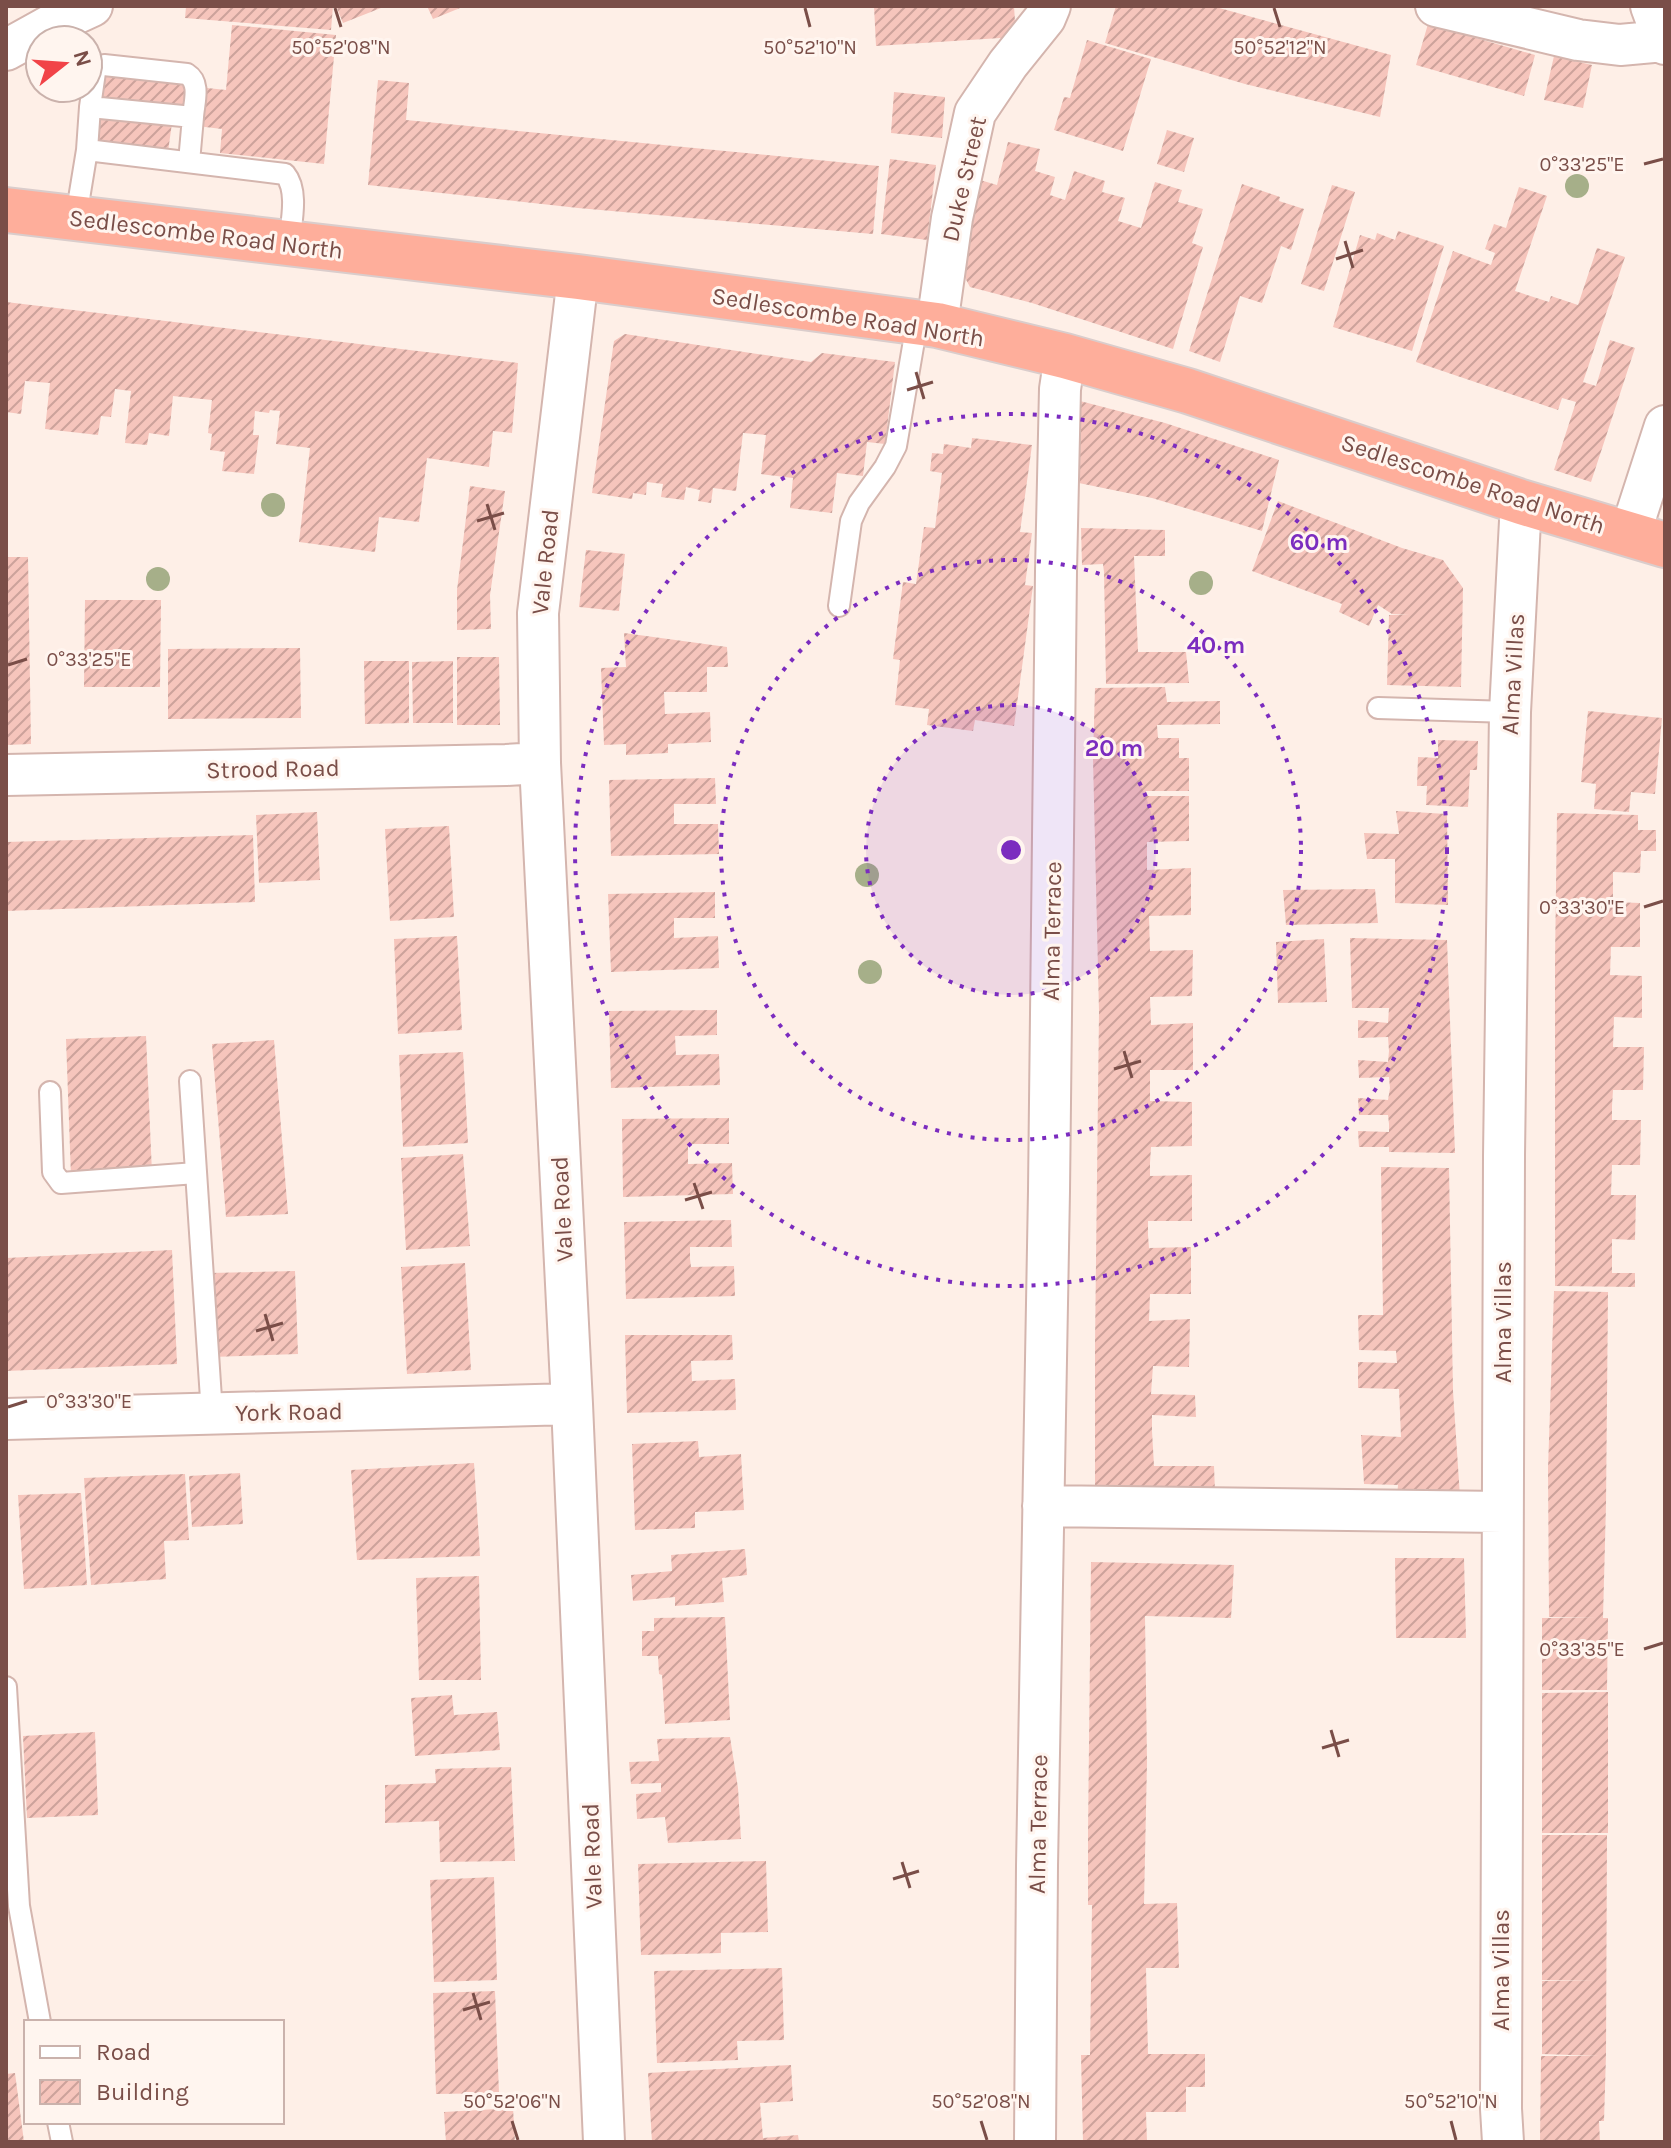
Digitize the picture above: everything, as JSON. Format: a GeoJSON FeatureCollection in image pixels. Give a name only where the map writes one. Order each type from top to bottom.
{"type":"FeatureCollection","features":[{"type":"Feature","properties":{"kind":"highway","name":"Sedlescombe Road North"},"geometry":{"type":"LineString","coordinates":[[6,210],[578,277],[927,324],[1065,356],[1188,391],[1521,502],[1647,539]]}},
{"type":"Feature","properties":{"kind":"street"},"geometry":{"type":"LineString","coordinates":[[6,50],[92,6]]}},
{"type":"Feature","properties":{"kind":"street","name":"Duke Street"},"geometry":{"type":"LineString","coordinates":[[927,324],[975,113],[1008,64],[1045,18],[1050,6]]}},
{"type":"Feature","properties":{"kind":"street"},"geometry":{"type":"LineString","coordinates":[[1436,6],[1578,40],[1620,45],[1664,43],[1651,6]]}},
{"type":"Feature","properties":{"kind":"street","name":"Vale Road"},"geometry":{"type":"LineString","coordinates":[[578,277],[538,613],[540,763],[604,2142]]}},
{"type":"Feature","properties":{"kind":"street","name":"Alma Terrace"},"geometry":{"type":"LineString","coordinates":[[1035,2142],[1056,571],[1060,389],[1065,356]]}},
{"type":"Feature","properties":{"kind":"street"},"geometry":{"type":"LineString","coordinates":[[1647,539],[1665,426]]}},
{"type":"Feature","properties":{"kind":"street","name":"Alma Villas"},"geometry":{"type":"LineString","coordinates":[[1503,2142],[1504,1172],[1510,712],[1521,502]]}},
{"type":"Feature","properties":{"kind":"street","name":"Strood Road"},"geometry":{"type":"LineString","coordinates":[[6,775],[540,763]]}},
{"type":"Feature","properties":{"kind":"street","name":"York Road"},"geometry":{"type":"LineString","coordinates":[[6,1419],[572,1404]]}},
{"type":"Feature","properties":{"kind":"street"},"geometry":{"type":"LineString","coordinates":[[1043,1506],[1502,1512]]}},
{"type":"Feature","properties":{"kind":"lane"},"geometry":{"type":"LineString","coordinates":[[76,217],[97,67],[104,65],[187,74],[193,78],[189,162]]}},
{"type":"Feature","properties":{"kind":"lane"},"geometry":{"type":"LineString","coordinates":[[90,107],[193,117]]}},
{"type":"Feature","properties":{"kind":"lane"},"geometry":{"type":"LineString","coordinates":[[87,150],[285,174],[292,193],[289,244]]}},
{"type":"Feature","properties":{"kind":"lane"},"geometry":{"type":"LineString","coordinates":[[839,606],[851,521],[859,503],[896,446],[927,324]]}},
{"type":"Feature","properties":{"kind":"lane"},"geometry":{"type":"LineString","coordinates":[[1378,708],[1510,712]]}},
{"type":"Feature","properties":{"kind":"lane"},"geometry":{"type":"LineString","coordinates":[[190,1081],[212,1414]]}},
{"type":"Feature","properties":{"kind":"lane"},"geometry":{"type":"LineString","coordinates":[[50,1092],[53,1172],[61,1183],[196,1173]]}},
{"type":"Feature","properties":{"kind":"lane"},"geometry":{"type":"LineString","coordinates":[[6,1687],[19,1906],[40,2020]]}},
{"type":"Feature","properties":{"kind":"building"},"geometry":{"type":"Polygon","coordinates":[[[188,6],[333,6],[331,30],[185,18],[188,6]]]}},
{"type":"Feature","properties":{"kind":"building"},"geometry":{"type":"Polygon","coordinates":[[[336,6],[386,6],[343,23],[336,6]]]}},
{"type":"Feature","properties":{"kind":"building"},"geometry":{"type":"Polygon","coordinates":[[[427,6],[465,6],[433,19],[427,6]]]}},
{"type":"Feature","properties":{"kind":"building"},"geometry":{"type":"Polygon","coordinates":[[[874,6],[1014,6],[1016,37],[876,46],[874,6]]]}},
{"type":"Feature","properties":{"kind":"building"},"geometry":{"type":"Polygon","coordinates":[[[1116,6],[1212,6],[1391,55],[1380,117],[1245,84],[1105,43],[1116,6]]]}},
{"type":"Feature","properties":{"kind":"building"},"geometry":{"type":"Polygon","coordinates":[[[1428,24],[1535,55],[1524,96],[1416,65],[1428,24]]]}},
{"type":"Feature","properties":{"kind":"building"},"geometry":{"type":"Polygon","coordinates":[[[232,25],[336,35],[324,164],[220,153],[222,129],[172,123],[166,166],[96,158],[107,59],[181,68],[179,85],[226,90],[232,25]]]}},
{"type":"Feature","properties":{"kind":"building"},"geometry":{"type":"Polygon","coordinates":[[[1087,40],[1151,59],[1123,151],[1054,130],[1064,97],[1070,98],[1087,40]]]}},
{"type":"Feature","properties":{"kind":"building"},"geometry":{"type":"Polygon","coordinates":[[[1554,56],[1592,65],[1583,108],[1544,100],[1554,56]]]}},
{"type":"Feature","properties":{"kind":"building"},"geometry":{"type":"Polygon","coordinates":[[[378,80],[409,83],[406,120],[879,166],[873,234],[578,208],[368,185],[378,80]]]}},
{"type":"Feature","properties":{"kind":"building"},"geometry":{"type":"Polygon","coordinates":[[[894,92],[945,97],[942,138],[891,133],[894,92]]]}},
{"type":"Feature","properties":{"kind":"building"},"geometry":{"type":"Polygon","coordinates":[[[1167,130],[1194,138],[1184,172],[1157,164],[1167,130]]]}},
{"type":"Feature","properties":{"kind":"building"},"geometry":{"type":"Polygon","coordinates":[[[1008,142],[1040,149],[1035,171],[1055,177],[1050,195],[1065,200],[1074,171],[1105,181],[1102,192],[1125,198],[1118,221],[1141,228],[1155,182],[1182,190],[1178,202],[1203,209],[1192,243],[1203,247],[1173,349],[1032,303],[970,287],[963,274],[980,180],[997,185],[1008,142]]]}},
{"type":"Feature","properties":{"kind":"building"},"geometry":{"type":"Polygon","coordinates":[[[890,159],[936,165],[927,240],[881,234],[890,159]]]}},
{"type":"Feature","properties":{"kind":"building"},"geometry":{"type":"Polygon","coordinates":[[[1242,184],[1304,209],[1291,250],[1281,246],[1262,303],[1240,296],[1220,362],[1189,351],[1242,184]]]}},
{"type":"Feature","properties":{"kind":"building"},"geometry":{"type":"Polygon","coordinates":[[[1332,185],[1355,192],[1324,291],[1301,284],[1332,185]]]}},
{"type":"Feature","properties":{"kind":"building"},"geometry":{"type":"Polygon","coordinates":[[[1519,187],[1547,196],[1515,291],[1549,302],[1551,296],[1578,305],[1597,248],[1625,257],[1583,382],[1596,386],[1610,340],[1635,348],[1591,482],[1554,470],[1576,402],[1562,398],[1558,410],[1416,362],[1453,251],[1491,265],[1495,253],[1485,249],[1494,224],[1506,228],[1519,187]]]}},
{"type":"Feature","properties":{"kind":"building"},"geometry":{"type":"Polygon","coordinates":[[[1398,231],[1444,246],[1412,351],[1333,327],[1360,235],[1375,240],[1377,233],[1395,240],[1398,231]]]}},
{"type":"Feature","properties":{"kind":"building"},"geometry":{"type":"Polygon","coordinates":[[[6,302],[518,363],[512,433],[493,431],[489,467],[427,458],[419,522],[379,517],[375,552],[299,542],[310,448],[276,444],[280,411],[255,411],[253,435],[259,435],[254,474],[222,471],[225,452],[210,450],[212,434],[208,433],[212,400],[173,396],[169,436],[149,433],[147,445],[125,443],[131,391],[115,389],[111,417],[101,416],[98,435],[45,429],[50,383],[25,381],[21,414],[6,412],[6,302]]]}},
{"type":"Feature","properties":{"kind":"building"},"geometry":{"type":"Polygon","coordinates":[[[625,334],[811,362],[822,353],[895,362],[885,444],[867,442],[863,476],[837,473],[832,513],[790,508],[793,478],[761,474],[766,435],[743,433],[736,491],[713,488],[711,503],[698,501],[700,490],[686,487],[684,500],[661,497],[663,484],[647,482],[646,495],[633,493],[632,499],[592,493],[614,341],[625,334]]]}},
{"type":"Feature","properties":{"kind":"building"},"geometry":{"type":"Polygon","coordinates":[[[1080,401],[1165,423],[1279,460],[1262,531],[1152,498],[1069,481],[1080,401]]]}},
{"type":"Feature","properties":{"kind":"building"},"geometry":{"type":"Polygon","coordinates":[[[972,438],[1032,445],[1020,532],[1032,533],[1025,585],[1033,586],[1014,726],[975,720],[973,731],[927,725],[929,709],[895,705],[900,660],[893,659],[903,582],[916,584],[924,527],[935,528],[942,473],[930,471],[932,453],[943,454],[944,444],[971,448],[972,438]]]}},
{"type":"Feature","properties":{"kind":"building"},"geometry":{"type":"Polygon","coordinates":[[[470,486],[505,491],[490,595],[491,629],[457,630],[457,590],[470,486]]]}},
{"type":"Feature","properties":{"kind":"building"},"geometry":{"type":"Polygon","coordinates":[[[1278,501],[1402,548],[1443,560],[1463,588],[1461,687],[1387,685],[1389,615],[1409,615],[1392,614],[1378,605],[1369,626],[1339,612],[1342,604],[1252,571],[1278,501]]]}},
{"type":"Feature","properties":{"kind":"building"},"geometry":{"type":"Polygon","coordinates":[[[1081,528],[1165,530],[1165,556],[1134,556],[1138,652],[1186,652],[1189,683],[1106,684],[1103,564],[1082,565],[1081,528]]]}},
{"type":"Feature","properties":{"kind":"building"},"geometry":{"type":"Polygon","coordinates":[[[586,550],[625,554],[619,611],[579,607],[586,550]]]}},
{"type":"Feature","properties":{"kind":"building"},"geometry":{"type":"Polygon","coordinates":[[[6,557],[28,557],[31,744],[6,745],[6,557]]]}},
{"type":"Feature","properties":{"kind":"building"},"geometry":{"type":"Polygon","coordinates":[[[85,600],[161,600],[160,687],[84,687],[85,600]]]}},
{"type":"Feature","properties":{"kind":"building"},"geometry":{"type":"Polygon","coordinates":[[[624,633],[727,647],[728,667],[707,667],[707,692],[664,692],[665,714],[710,712],[711,742],[668,744],[668,753],[626,755],[626,744],[604,745],[601,668],[626,667],[624,633]]]}},
{"type":"Feature","properties":{"kind":"building"},"geometry":{"type":"Polygon","coordinates":[[[300,648],[301,718],[168,719],[168,649],[300,648]]]}},
{"type":"Feature","properties":{"kind":"building"},"geometry":{"type":"Polygon","coordinates":[[[457,657],[499,657],[500,725],[457,725],[457,657]]]}},
{"type":"Feature","properties":{"kind":"building"},"geometry":{"type":"Polygon","coordinates":[[[364,661],[409,661],[409,723],[365,724],[364,661]]]}},
{"type":"Feature","properties":{"kind":"building"},"geometry":{"type":"Polygon","coordinates":[[[453,661],[453,723],[413,723],[412,662],[453,661]]]}},
{"type":"Feature","properties":{"kind":"building"},"geometry":{"type":"Polygon","coordinates":[[[1165,687],[1167,702],[1220,701],[1220,724],[1157,725],[1158,738],[1179,738],[1179,758],[1189,758],[1189,791],[1146,791],[1146,796],[1189,796],[1189,841],[1147,842],[1147,870],[1191,868],[1191,915],[1149,916],[1150,951],[1193,950],[1192,996],[1150,997],[1151,1025],[1193,1023],[1193,1070],[1150,1070],[1150,1101],[1192,1102],[1192,1146],[1151,1147],[1150,1176],[1192,1175],[1192,1221],[1148,1221],[1149,1248],[1191,1247],[1191,1294],[1150,1294],[1149,1321],[1190,1319],[1189,1367],[1153,1366],[1151,1394],[1195,1395],[1196,1417],[1152,1415],[1154,1466],[1214,1466],[1215,1492],[1095,1491],[1099,1012],[1093,758],[1095,688],[1165,687]]]}},
{"type":"Feature","properties":{"kind":"building"},"geometry":{"type":"Polygon","coordinates":[[[1588,711],[1662,718],[1655,794],[1631,792],[1629,812],[1594,809],[1596,784],[1581,782],[1588,711]]]}},
{"type":"Feature","properties":{"kind":"building"},"geometry":{"type":"Polygon","coordinates":[[[1438,740],[1478,741],[1477,770],[1470,770],[1468,807],[1426,805],[1427,786],[1417,786],[1418,757],[1438,758],[1438,740]]]}},
{"type":"Feature","properties":{"kind":"building"},"geometry":{"type":"Polygon","coordinates":[[[715,778],[716,804],[674,804],[674,824],[718,824],[719,854],[611,856],[609,780],[715,778]]]}},
{"type":"Feature","properties":{"kind":"building"},"geometry":{"type":"Polygon","coordinates":[[[1396,811],[1447,814],[1448,905],[1395,903],[1395,859],[1367,859],[1364,833],[1399,834],[1396,811]]]}},
{"type":"Feature","properties":{"kind":"building"},"geometry":{"type":"Polygon","coordinates":[[[317,812],[320,880],[259,883],[256,815],[317,812]]]}},
{"type":"Feature","properties":{"kind":"building"},"geometry":{"type":"Polygon","coordinates":[[[1557,813],[1638,815],[1638,830],[1656,830],[1656,851],[1641,851],[1640,873],[1613,872],[1613,902],[1640,903],[1640,947],[1611,947],[1610,975],[1642,976],[1642,1018],[1614,1017],[1613,1047],[1644,1047],[1643,1090],[1613,1090],[1612,1106],[1612,1120],[1641,1120],[1640,1165],[1612,1165],[1611,1195],[1636,1195],[1635,1240],[1612,1239],[1612,1273],[1635,1273],[1635,1287],[1555,1286],[1557,813]]]}},
{"type":"Feature","properties":{"kind":"building"},"geometry":{"type":"Polygon","coordinates":[[[449,826],[454,917],[390,921],[385,829],[449,826]]]}},
{"type":"Feature","properties":{"kind":"building"},"geometry":{"type":"Polygon","coordinates":[[[253,835],[255,902],[6,911],[6,842],[253,835]]]}},
{"type":"Feature","properties":{"kind":"building"},"geometry":{"type":"Polygon","coordinates":[[[1375,889],[1378,923],[1286,925],[1283,890],[1375,889]]]}},
{"type":"Feature","properties":{"kind":"building"},"geometry":{"type":"Polygon","coordinates":[[[715,892],[715,918],[674,918],[674,938],[718,936],[719,968],[611,972],[608,894],[715,892]]]}},
{"type":"Feature","properties":{"kind":"building"},"geometry":{"type":"Polygon","coordinates":[[[457,936],[462,1030],[398,1034],[394,939],[457,936]]]}},
{"type":"Feature","properties":{"kind":"building"},"geometry":{"type":"Polygon","coordinates":[[[1350,938],[1447,940],[1455,1153],[1389,1152],[1389,1147],[1359,1147],[1358,1131],[1389,1132],[1389,1124],[1388,1115],[1359,1115],[1358,1098],[1388,1100],[1390,1088],[1389,1077],[1359,1078],[1358,1060],[1388,1062],[1389,1051],[1388,1037],[1358,1038],[1358,1020],[1388,1023],[1389,1008],[1352,1008],[1350,938]]]}},
{"type":"Feature","properties":{"kind":"building"},"geometry":{"type":"Polygon","coordinates":[[[1324,939],[1327,1002],[1278,1003],[1276,942],[1324,939]]]}},
{"type":"Feature","properties":{"kind":"building"},"geometry":{"type":"Polygon","coordinates":[[[717,1010],[717,1035],[675,1036],[676,1055],[719,1054],[720,1085],[611,1088],[609,1011],[717,1010]]]}},
{"type":"Feature","properties":{"kind":"building"},"geometry":{"type":"Polygon","coordinates":[[[146,1036],[152,1173],[71,1177],[66,1039],[146,1036]]]}},
{"type":"Feature","properties":{"kind":"building"},"geometry":{"type":"Polygon","coordinates":[[[274,1040],[288,1214],[226,1217],[212,1044],[274,1040]]]}},
{"type":"Feature","properties":{"kind":"building"},"geometry":{"type":"Polygon","coordinates":[[[463,1052],[468,1143],[403,1147],[399,1055],[463,1052]]]}},
{"type":"Feature","properties":{"kind":"building"},"geometry":{"type":"Polygon","coordinates":[[[729,1118],[729,1144],[688,1144],[688,1164],[732,1163],[733,1194],[623,1197],[622,1119],[729,1118]]]}},
{"type":"Feature","properties":{"kind":"building"},"geometry":{"type":"Polygon","coordinates":[[[463,1154],[470,1246],[406,1250],[401,1158],[463,1154]]]}},
{"type":"Feature","properties":{"kind":"building"},"geometry":{"type":"Polygon","coordinates":[[[1381,1167],[1449,1168],[1453,1391],[1460,1497],[1397,1497],[1398,1485],[1364,1484],[1361,1435],[1401,1437],[1399,1389],[1358,1388],[1358,1362],[1397,1363],[1396,1351],[1359,1350],[1358,1315],[1383,1315],[1381,1167]]]}},
{"type":"Feature","properties":{"kind":"building"},"geometry":{"type":"Polygon","coordinates":[[[731,1220],[732,1247],[690,1247],[690,1259],[691,1267],[734,1266],[735,1296],[626,1299],[624,1222],[731,1220]]]}},
{"type":"Feature","properties":{"kind":"building"},"geometry":{"type":"Polygon","coordinates":[[[172,1250],[177,1364],[6,1371],[6,1258],[172,1250]]]}},
{"type":"Feature","properties":{"kind":"building"},"geometry":{"type":"Polygon","coordinates":[[[465,1263],[471,1370],[407,1374],[401,1267],[465,1263]]]}},
{"type":"Feature","properties":{"kind":"building"},"geometry":{"type":"Polygon","coordinates":[[[295,1271],[298,1354],[212,1357],[209,1273],[295,1271]]]}},
{"type":"Feature","properties":{"kind":"building"},"geometry":{"type":"Polygon","coordinates":[[[1554,1291],[1608,1292],[1603,1618],[1608,1618],[1607,1690],[1542,1690],[1542,1618],[1596,1618],[1549,1617],[1548,1469],[1554,1291]]]}},
{"type":"Feature","properties":{"kind":"building"},"geometry":{"type":"Polygon","coordinates":[[[625,1335],[732,1335],[733,1360],[691,1361],[692,1381],[735,1379],[736,1410],[627,1413],[625,1335]]]}},
{"type":"Feature","properties":{"kind":"building"},"geometry":{"type":"Polygon","coordinates":[[[698,1441],[699,1457],[741,1454],[744,1510],[695,1512],[695,1528],[635,1530],[632,1444],[698,1441]]]}},
{"type":"Feature","properties":{"kind":"building"},"geometry":{"type":"Polygon","coordinates":[[[474,1463],[480,1556],[357,1560],[351,1470],[474,1463]]]}},
{"type":"Feature","properties":{"kind":"building"},"geometry":{"type":"Polygon","coordinates":[[[240,1473],[243,1524],[192,1527],[189,1476],[240,1473]]]}},
{"type":"Feature","properties":{"kind":"building"},"geometry":{"type":"Polygon","coordinates":[[[185,1474],[189,1540],[164,1541],[166,1579],[91,1585],[84,1478],[185,1474]]]}},
{"type":"Feature","properties":{"kind":"building"},"geometry":{"type":"Polygon","coordinates":[[[81,1493],[87,1585],[24,1589],[18,1495],[81,1493]]]}},
{"type":"Feature","properties":{"kind":"building"},"geometry":{"type":"Polygon","coordinates":[[[745,1549],[747,1575],[722,1578],[724,1602],[675,1606],[675,1597],[633,1601],[631,1575],[672,1571],[671,1555],[745,1549]]]}},
{"type":"Feature","properties":{"kind":"building"},"geometry":{"type":"Polygon","coordinates":[[[1395,1558],[1464,1558],[1466,1638],[1396,1638],[1395,1558]]]}},
{"type":"Feature","properties":{"kind":"building"},"geometry":{"type":"Polygon","coordinates":[[[1091,1562],[1234,1565],[1231,1618],[1145,1616],[1147,1762],[1144,1904],[1177,1903],[1179,1968],[1146,1968],[1148,2054],[1205,2054],[1205,2087],[1186,2087],[1186,2112],[1146,2112],[1147,2142],[1083,2142],[1081,2055],[1090,2055],[1092,1905],[1088,1905],[1088,1834],[1091,1562]]]}},
{"type":"Feature","properties":{"kind":"building"},"geometry":{"type":"Polygon","coordinates":[[[479,1576],[481,1680],[419,1680],[416,1578],[479,1576]]]}},
{"type":"Feature","properties":{"kind":"building"},"geometry":{"type":"Polygon","coordinates":[[[725,1617],[730,1720],[665,1724],[658,1656],[642,1656],[642,1631],[654,1631],[654,1618],[725,1617]]]}},
{"type":"Feature","properties":{"kind":"building"},"geometry":{"type":"Polygon","coordinates":[[[1608,1692],[1608,1833],[1542,1833],[1542,1693],[1608,1692]]]}},
{"type":"Feature","properties":{"kind":"building"},"geometry":{"type":"Polygon","coordinates":[[[452,1695],[454,1715],[497,1712],[500,1750],[415,1756],[411,1698],[452,1695]]]}},
{"type":"Feature","properties":{"kind":"building"},"geometry":{"type":"Polygon","coordinates":[[[95,1732],[98,1815],[27,1818],[23,1736],[95,1732]]]}},
{"type":"Feature","properties":{"kind":"building"},"geometry":{"type":"Polygon","coordinates":[[[730,1737],[738,1788],[741,1839],[668,1843],[665,1817],[637,1819],[636,1794],[661,1792],[661,1783],[631,1784],[629,1762],[659,1761],[657,1739],[730,1737]]]}},
{"type":"Feature","properties":{"kind":"building"},"geometry":{"type":"Polygon","coordinates":[[[511,1767],[515,1861],[440,1862],[439,1821],[385,1823],[385,1785],[436,1783],[435,1769],[511,1767]]]}},
{"type":"Feature","properties":{"kind":"building"},"geometry":{"type":"Polygon","coordinates":[[[1542,1835],[1607,1835],[1606,2055],[1604,2121],[1599,2121],[1600,2142],[1540,2142],[1541,2056],[1599,2056],[1542,2054],[1542,1981],[1595,1980],[1542,1980],[1542,1835]]]}},
{"type":"Feature","properties":{"kind":"building"},"geometry":{"type":"Polygon","coordinates":[[[766,1861],[768,1932],[721,1933],[721,1953],[641,1955],[638,1864],[766,1861]]]}},
{"type":"Feature","properties":{"kind":"building"},"geometry":{"type":"Polygon","coordinates":[[[494,1877],[497,1980],[434,1982],[430,1880],[494,1877]]]}},
{"type":"Feature","properties":{"kind":"building"},"geometry":{"type":"Polygon","coordinates":[[[782,1968],[784,2040],[737,2041],[738,2060],[657,2063],[654,1971],[782,1968]]]}},
{"type":"Feature","properties":{"kind":"building"},"geometry":{"type":"Polygon","coordinates":[[[495,1991],[499,2093],[436,2094],[433,1993],[495,1991]]]}},
{"type":"Feature","properties":{"kind":"building"},"geometry":{"type":"Polygon","coordinates":[[[791,2065],[793,2101],[760,2103],[763,2138],[798,2135],[799,2142],[652,2142],[648,2073],[791,2065]]]}},
{"type":"Feature","properties":{"kind":"building"},"geometry":{"type":"Polygon","coordinates":[[[15,2073],[24,2142],[6,2142],[6,2074],[15,2073]]]}},
{"type":"Feature","properties":{"kind":"building"},"geometry":{"type":"Polygon","coordinates":[[[513,2108],[515,2142],[446,2142],[444,2112],[513,2108]]]}}]}
